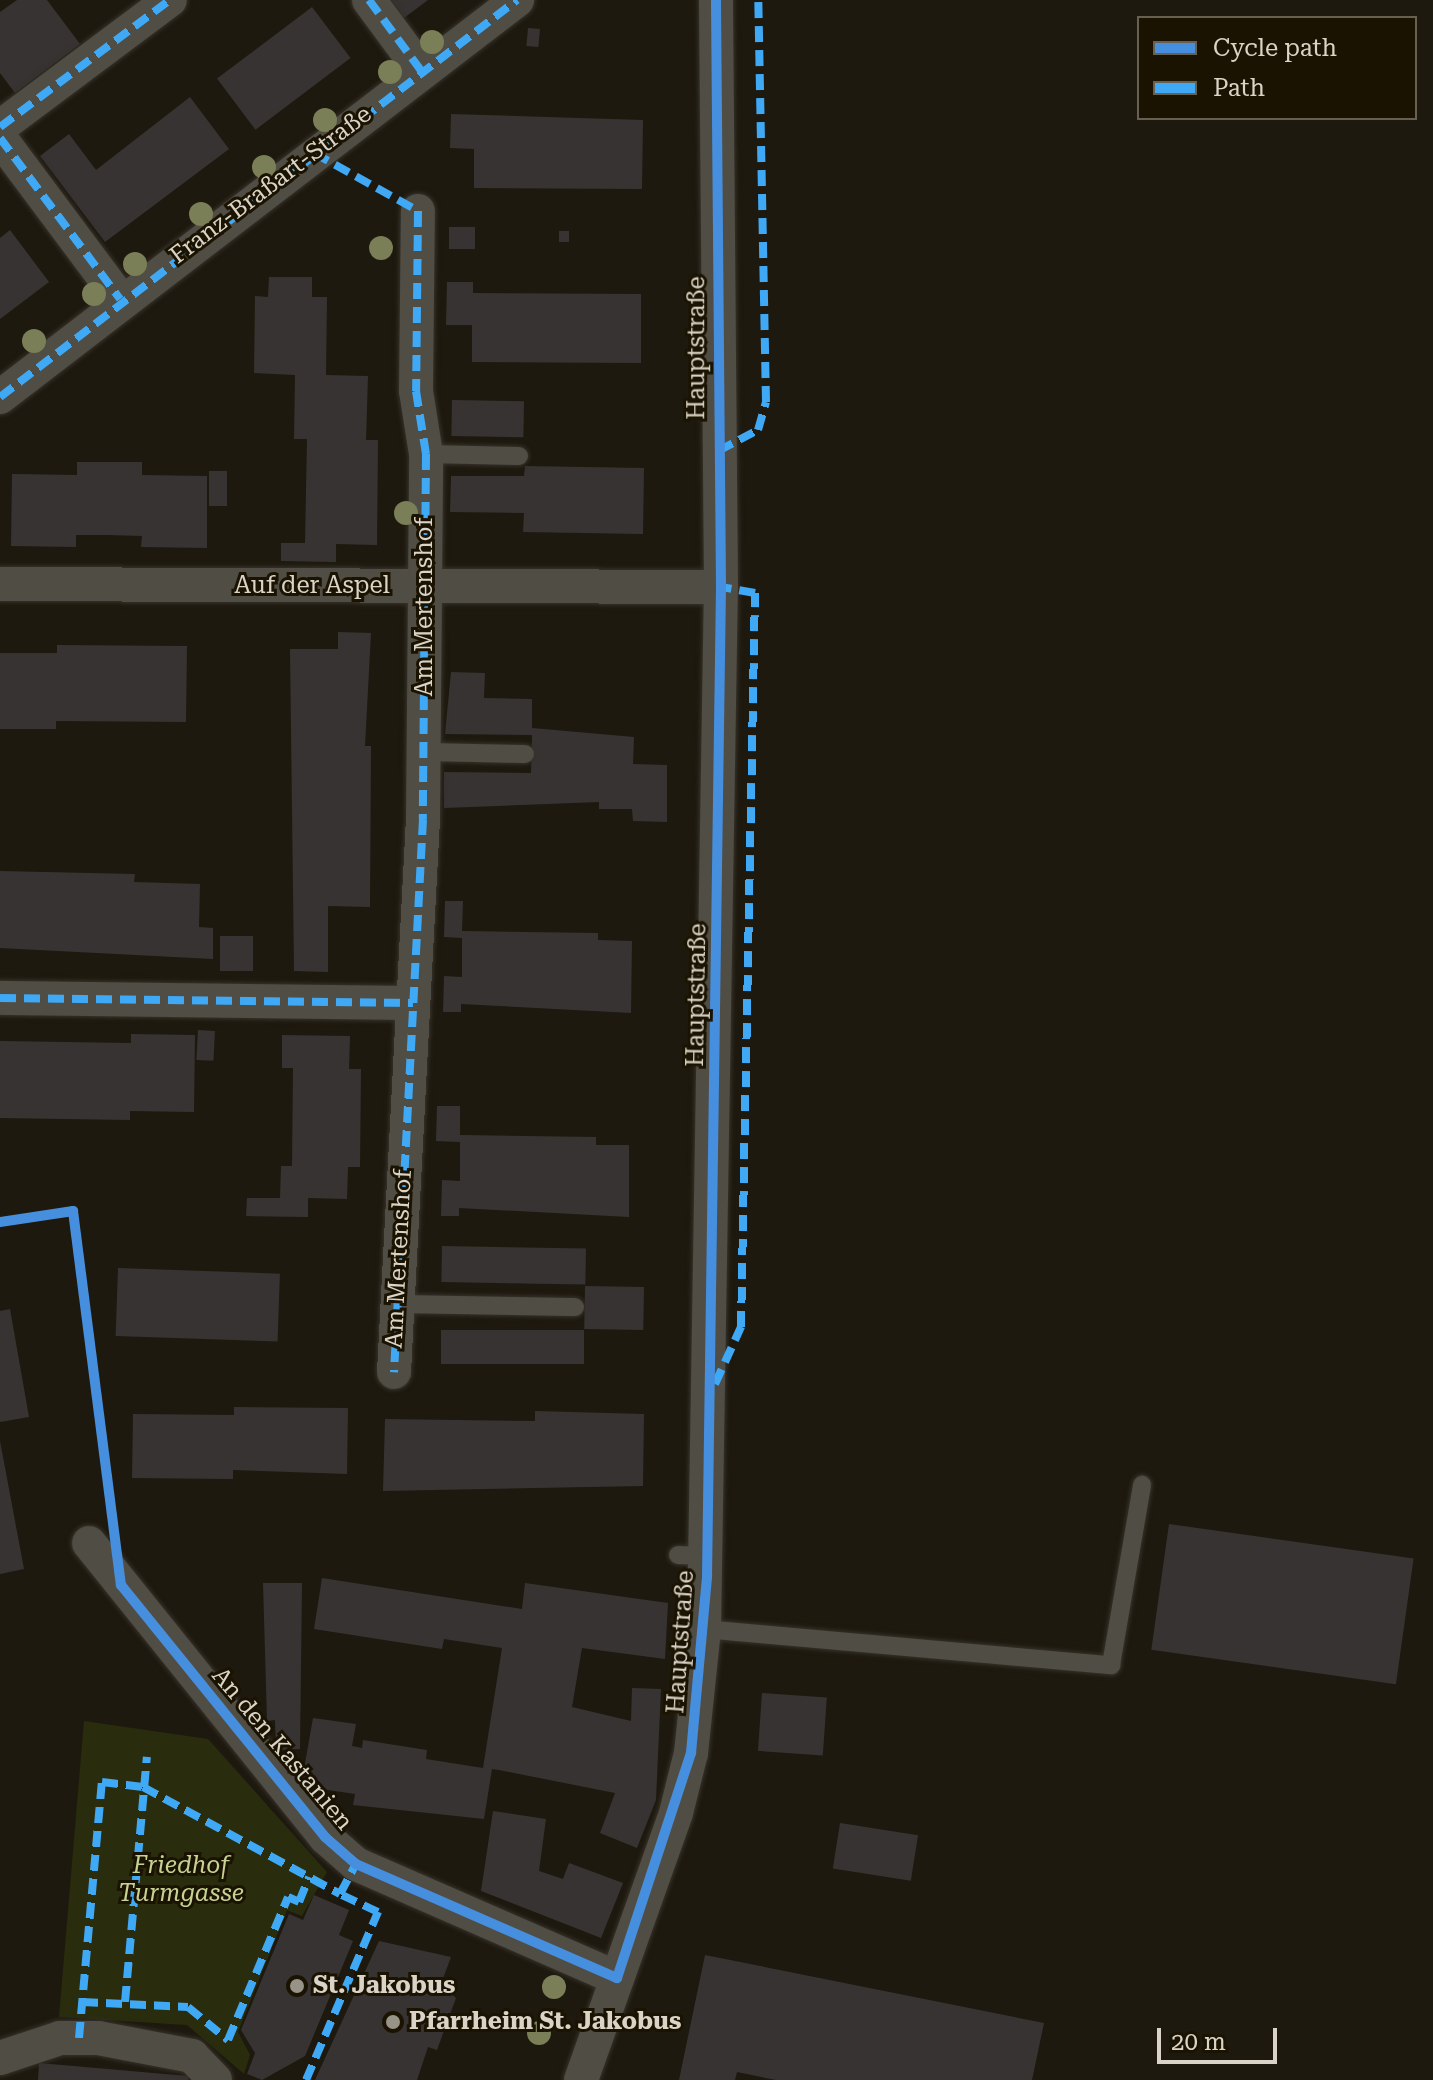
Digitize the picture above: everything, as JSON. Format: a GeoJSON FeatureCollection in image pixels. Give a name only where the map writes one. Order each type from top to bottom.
{"type":"FeatureCollection","features":[{"type":"Feature","properties":{"kind":"street"},"geometry":{"type":"LineString","coordinates":[[0,127],[170,0]]}},
{"type":"Feature","properties":{"kind":"street"},"geometry":{"type":"LineString","coordinates":[[369,0],[422,72]]}},
{"type":"Feature","properties":{"kind":"street","name":"Franz-Braßart-Straße"},"geometry":{"type":"LineString","coordinates":[[0,397],[120,299],[517,0]]}},
{"type":"Feature","properties":{"kind":"street","name":"Hauptstraße"},"geometry":{"type":"LineString","coordinates":[[581,2080],[687,1768],[704,1629],[693,1556],[721,587],[716,0]]}},
{"type":"Feature","properties":{"kind":"street"},"geometry":{"type":"LineString","coordinates":[[0,138],[120,299]]}},
{"type":"Feature","properties":{"kind":"street","name":"Am Mertenshof"},"geometry":{"type":"LineString","coordinates":[[394,1372],[423,752],[426,454],[416,391],[418,211]]}},
{"type":"Feature","properties":{"kind":"street","name":"Auf der Aspel"},"geometry":{"type":"LineString","coordinates":[[0,584],[721,587]]}},
{"type":"Feature","properties":{"kind":"street"},"geometry":{"type":"LineString","coordinates":[[0,998],[413,1003]]}},
{"type":"Feature","properties":{"kind":"street","name":"An den Kastanien"},"geometry":{"type":"LineString","coordinates":[[89,1543],[325,1837],[356,1864],[617,1978]]}},
{"type":"Feature","properties":{"kind":"street"},"geometry":{"type":"LineString","coordinates":[[0,2058],[60,2038],[98,2038],[192,2056],[215,2080]]}},
{"type":"Feature","properties":{"kind":"lane"},"geometry":{"type":"LineString","coordinates":[[426,454],[519,456]]}},
{"type":"Feature","properties":{"kind":"lane"},"geometry":{"type":"LineString","coordinates":[[423,752],[525,754]]}},
{"type":"Feature","properties":{"kind":"lane"},"geometry":{"type":"LineString","coordinates":[[396,1304],[575,1307]]}},
{"type":"Feature","properties":{"kind":"lane"},"geometry":{"type":"LineString","coordinates":[[704,1629],[1111,1665],[1142,1485]]}},
{"type":"Feature","properties":{"kind":"green space","name":"Friedhof Turmgasse"},"geometry":{"type":"Polygon","coordinates":[[[84,1721],[208,1739],[327,1872],[302,1916],[287,1910],[238,2032],[250,2055],[244,2074],[187,2025],[59,2017],[84,1721]]]}},
{"type":"Feature","properties":{"kind":"building"},"geometry":{"type":"Polygon","coordinates":[[[17,0],[47,0],[80,44],[15,93],[0,73],[0,12],[17,0]]]}},
{"type":"Feature","properties":{"kind":"building"},"geometry":{"type":"Polygon","coordinates":[[[391,0],[428,0],[404,18],[391,0]]]}},
{"type":"Feature","properties":{"kind":"building"},"geometry":{"type":"Polygon","coordinates":[[[312,7],[351,58],[255,130],[217,79],[312,7]]]}},
{"type":"Feature","properties":{"kind":"building"},"geometry":{"type":"Polygon","coordinates":[[[528,28],[540,29],[538,47],[526,46],[528,28]]]}},
{"type":"Feature","properties":{"kind":"building"},"geometry":{"type":"Polygon","coordinates":[[[190,97],[229,149],[105,242],[40,156],[69,134],[96,170],[190,97]]]}},
{"type":"Feature","properties":{"kind":"building"},"geometry":{"type":"Polygon","coordinates":[[[451,114],[643,120],[642,189],[474,188],[474,149],[450,148],[451,114]]]}},
{"type":"Feature","properties":{"kind":"building"},"geometry":{"type":"Polygon","coordinates":[[[449,227],[475,227],[475,249],[449,249],[449,227]]]}},
{"type":"Feature","properties":{"kind":"building"},"geometry":{"type":"Polygon","coordinates":[[[10,230],[49,282],[0,319],[0,238],[10,230]]]}},
{"type":"Feature","properties":{"kind":"building"},"geometry":{"type":"Polygon","coordinates":[[[559,231],[569,231],[569,242],[559,242],[559,231]]]}},
{"type":"Feature","properties":{"kind":"building"},"geometry":{"type":"Polygon","coordinates":[[[269,277],[312,277],[312,297],[327,297],[326,375],[368,376],[366,440],[378,440],[377,545],[336,544],[336,562],[281,561],[281,543],[305,543],[307,439],[294,439],[295,375],[254,373],[255,296],[268,297],[269,277]]]}},
{"type":"Feature","properties":{"kind":"building"},"geometry":{"type":"Polygon","coordinates":[[[447,282],[473,282],[473,293],[641,294],[641,363],[472,362],[472,325],[446,325],[447,282]]]}},
{"type":"Feature","properties":{"kind":"building"},"geometry":{"type":"Polygon","coordinates":[[[452,400],[524,401],[523,437],[451,436],[452,400]]]}},
{"type":"Feature","properties":{"kind":"building"},"geometry":{"type":"Polygon","coordinates":[[[77,462],[142,462],[142,475],[207,476],[207,548],[141,547],[142,536],[109,535],[76,535],[76,547],[11,546],[12,474],[77,475],[77,462]]]}},
{"type":"Feature","properties":{"kind":"building"},"geometry":{"type":"Polygon","coordinates":[[[525,466],[644,468],[643,534],[523,532],[524,513],[450,512],[451,476],[524,476],[525,466]]]}},
{"type":"Feature","properties":{"kind":"building"},"geometry":{"type":"Polygon","coordinates":[[[209,471],[227,471],[227,506],[209,506],[209,471]]]}},
{"type":"Feature","properties":{"kind":"building"},"geometry":{"type":"Polygon","coordinates":[[[338,632],[371,633],[365,746],[371,746],[370,907],[328,906],[328,972],[294,971],[290,649],[338,649],[338,632]]]}},
{"type":"Feature","properties":{"kind":"building"},"geometry":{"type":"Polygon","coordinates":[[[57,645],[187,646],[186,722],[56,721],[56,729],[0,729],[0,653],[57,653],[57,645]]]}},
{"type":"Feature","properties":{"kind":"building"},"geometry":{"type":"Polygon","coordinates":[[[451,672],[485,673],[484,698],[532,699],[532,728],[634,737],[633,764],[667,765],[667,822],[633,821],[632,809],[599,809],[599,802],[444,808],[444,772],[531,773],[532,735],[445,734],[451,672]]]}},
{"type":"Feature","properties":{"kind":"building"},"geometry":{"type":"Polygon","coordinates":[[[0,871],[135,874],[134,882],[200,884],[199,927],[213,928],[213,959],[0,948],[0,871]]]}},
{"type":"Feature","properties":{"kind":"building"},"geometry":{"type":"Polygon","coordinates":[[[445,901],[463,901],[462,931],[598,933],[598,940],[632,941],[631,1013],[461,1004],[461,1012],[443,1012],[444,976],[462,977],[462,938],[444,937],[445,901]]]}},
{"type":"Feature","properties":{"kind":"building"},"geometry":{"type":"Polygon","coordinates":[[[220,936],[253,936],[253,971],[220,971],[220,936]]]}},
{"type":"Feature","properties":{"kind":"building"},"geometry":{"type":"Polygon","coordinates":[[[198,1030],[215,1031],[213,1061],[196,1060],[198,1030]]]}},
{"type":"Feature","properties":{"kind":"building"},"geometry":{"type":"Polygon","coordinates":[[[131,1034],[195,1035],[194,1112],[130,1111],[130,1120],[0,1118],[0,1041],[131,1043],[131,1034]]]}},
{"type":"Feature","properties":{"kind":"building"},"geometry":{"type":"Polygon","coordinates":[[[282,1035],[350,1036],[349,1069],[361,1069],[360,1167],[348,1167],[347,1199],[308,1198],[308,1217],[246,1216],[247,1198],[280,1198],[281,1166],[292,1166],[293,1068],[282,1068],[282,1035]]]}},
{"type":"Feature","properties":{"kind":"building"},"geometry":{"type":"Polygon","coordinates":[[[437,1106],[460,1106],[460,1135],[596,1137],[596,1145],[629,1145],[629,1217],[459,1208],[459,1216],[441,1216],[442,1180],[460,1181],[460,1142],[436,1141],[437,1106]]]}},
{"type":"Feature","properties":{"kind":"building"},"geometry":{"type":"Polygon","coordinates":[[[442,1246],[586,1249],[585,1285],[441,1282],[442,1246]]]}},
{"type":"Feature","properties":{"kind":"building"},"geometry":{"type":"Polygon","coordinates":[[[118,1268],[280,1274],[278,1342],[116,1336],[118,1268]]]}},
{"type":"Feature","properties":{"kind":"building"},"geometry":{"type":"Polygon","coordinates":[[[585,1286],[644,1287],[643,1330],[584,1329],[585,1286]]]}},
{"type":"Feature","properties":{"kind":"building"},"geometry":{"type":"Polygon","coordinates":[[[10,1309],[29,1417],[0,1422],[0,1311],[10,1309]]]}},
{"type":"Feature","properties":{"kind":"building"},"geometry":{"type":"Polygon","coordinates":[[[441,1330],[584,1330],[584,1364],[441,1364],[441,1330]]]}},
{"type":"Feature","properties":{"kind":"building"},"geometry":{"type":"Polygon","coordinates":[[[234,1407],[348,1408],[347,1474],[233,1470],[233,1479],[132,1478],[133,1414],[234,1415],[234,1407]]]}},
{"type":"Feature","properties":{"kind":"building"},"geometry":{"type":"Polygon","coordinates":[[[535,1411],[644,1414],[643,1486],[383,1491],[385,1419],[535,1421],[535,1411]]]}},
{"type":"Feature","properties":{"kind":"building"},"geometry":{"type":"Polygon","coordinates":[[[0,1441],[24,1569],[0,1574],[0,1441]]]}},
{"type":"Feature","properties":{"kind":"building"},"geometry":{"type":"Polygon","coordinates":[[[1169,1524],[1414,1558],[1396,1684],[1151,1650],[1169,1524]]]}},
{"type":"Feature","properties":{"kind":"building"},"geometry":{"type":"Polygon","coordinates":[[[322,1578],[522,1609],[525,1583],[668,1603],[665,1659],[582,1648],[572,1707],[631,1721],[632,1688],[661,1689],[656,1800],[637,1848],[600,1833],[615,1793],[499,1770],[492,1769],[484,1819],[353,1805],[355,1794],[301,1786],[313,1718],[356,1724],[352,1746],[362,1748],[363,1740],[427,1750],[426,1759],[483,1768],[502,1648],[444,1639],[442,1649],[314,1629],[322,1578]]]}},
{"type":"Feature","properties":{"kind":"building"},"geometry":{"type":"Polygon","coordinates":[[[263,1583],[302,1583],[300,1749],[276,1750],[275,1720],[267,1721],[263,1583]]]}},
{"type":"Feature","properties":{"kind":"building"},"geometry":{"type":"Polygon","coordinates":[[[762,1693],[827,1698],[823,1755],[758,1751],[762,1693]]]}},
{"type":"Feature","properties":{"kind":"building"},"geometry":{"type":"Polygon","coordinates":[[[493,1811],[546,1819],[539,1871],[563,1879],[569,1863],[623,1883],[601,1938],[481,1891],[493,1811]]]}},
{"type":"Feature","properties":{"kind":"building"},"geometry":{"type":"Polygon","coordinates":[[[840,1823],[918,1835],[911,1881],[833,1868],[840,1823]]]}},
{"type":"Feature","properties":{"kind":"building","name":"St. Jakobus"},"geometry":{"type":"Polygon","coordinates":[[[314,1895],[349,1910],[339,1935],[353,1941],[305,2056],[262,2080],[247,2074],[255,2053],[241,2030],[289,1914],[303,1920],[314,1895]]]}},
{"type":"Feature","properties":{"kind":"building","name":"Pfarrheim St. Jakobus"},"geometry":{"type":"Polygon","coordinates":[[[379,1941],[451,1957],[441,1984],[456,1998],[437,2050],[428,2047],[417,2080],[315,2080],[379,1941]]]}},
{"type":"Feature","properties":{"kind":"building"},"geometry":{"type":"Polygon","coordinates":[[[705,1955],[1044,2023],[1032,2080],[776,2080],[737,2072],[735,2080],[679,2080],[705,1955]]]}},
{"type":"Feature","properties":{"kind":"building"},"geometry":{"type":"Polygon","coordinates":[[[39,2063],[188,2076],[188,2080],[38,2080],[39,2063]]]}},
{"type":"Feature","properties":{"kind":"marked path"},"geometry":{"type":"LineString","coordinates":[[0,127],[170,0]]}},
{"type":"Feature","properties":{"kind":"marked path"},"geometry":{"type":"LineString","coordinates":[[369,0],[422,72]]}},
{"type":"Feature","properties":{"kind":"marked path"},"geometry":{"type":"LineString","coordinates":[[0,397],[517,0]]}},
{"type":"Feature","properties":{"kind":"marked path"},"geometry":{"type":"LineString","coordinates":[[718,451],[758,430],[766,402],[758,0]]}},
{"type":"Feature","properties":{"kind":"marked path"},"geometry":{"type":"LineString","coordinates":[[0,138],[120,299]]}},
{"type":"Feature","properties":{"kind":"marked path"},"geometry":{"type":"LineString","coordinates":[[314,153],[418,211],[416,391],[426,454],[423,819],[394,1372]]}},
{"type":"Feature","properties":{"kind":"marked path"},"geometry":{"type":"LineString","coordinates":[[715,1384],[741,1327],[755,593],[721,587]]}},
{"type":"Feature","properties":{"kind":"marked path"},"geometry":{"type":"LineString","coordinates":[[0,998],[413,1003]]}},
{"type":"Feature","properties":{"kind":"marked path"},"geometry":{"type":"LineString","coordinates":[[125,2002],[147,1757]]}},
{"type":"Feature","properties":{"kind":"marked path"},"geometry":{"type":"LineString","coordinates":[[79,2038],[102,1782],[143,1787],[340,1894]]}},
{"type":"Feature","properties":{"kind":"marked path"},"geometry":{"type":"LineString","coordinates":[[306,2080],[378,1912],[340,1894],[356,1864]]}},
{"type":"Feature","properties":{"kind":"marked path"},"geometry":{"type":"LineString","coordinates":[[82,2002],[188,2007],[228,2040],[288,1897],[299,1902],[309,1877]]}},
{"type":"Feature","properties":{"kind":"cycle path"},"geometry":{"type":"LineString","coordinates":[[0,1222],[73,1211],[121,1585],[325,1837],[356,1864],[617,1978],[691,1753],[707,1577],[721,587],[716,0]]}},
{"type":"Feature","properties":{"kind":"place","name":"St. Jakobus"},"geometry":{"type":"Point","coordinates":[297,1986]}},
{"type":"Feature","properties":{"kind":"place","name":"Pfarrheim St. Jakobus"},"geometry":{"type":"Point","coordinates":[393,2022]}}]}
